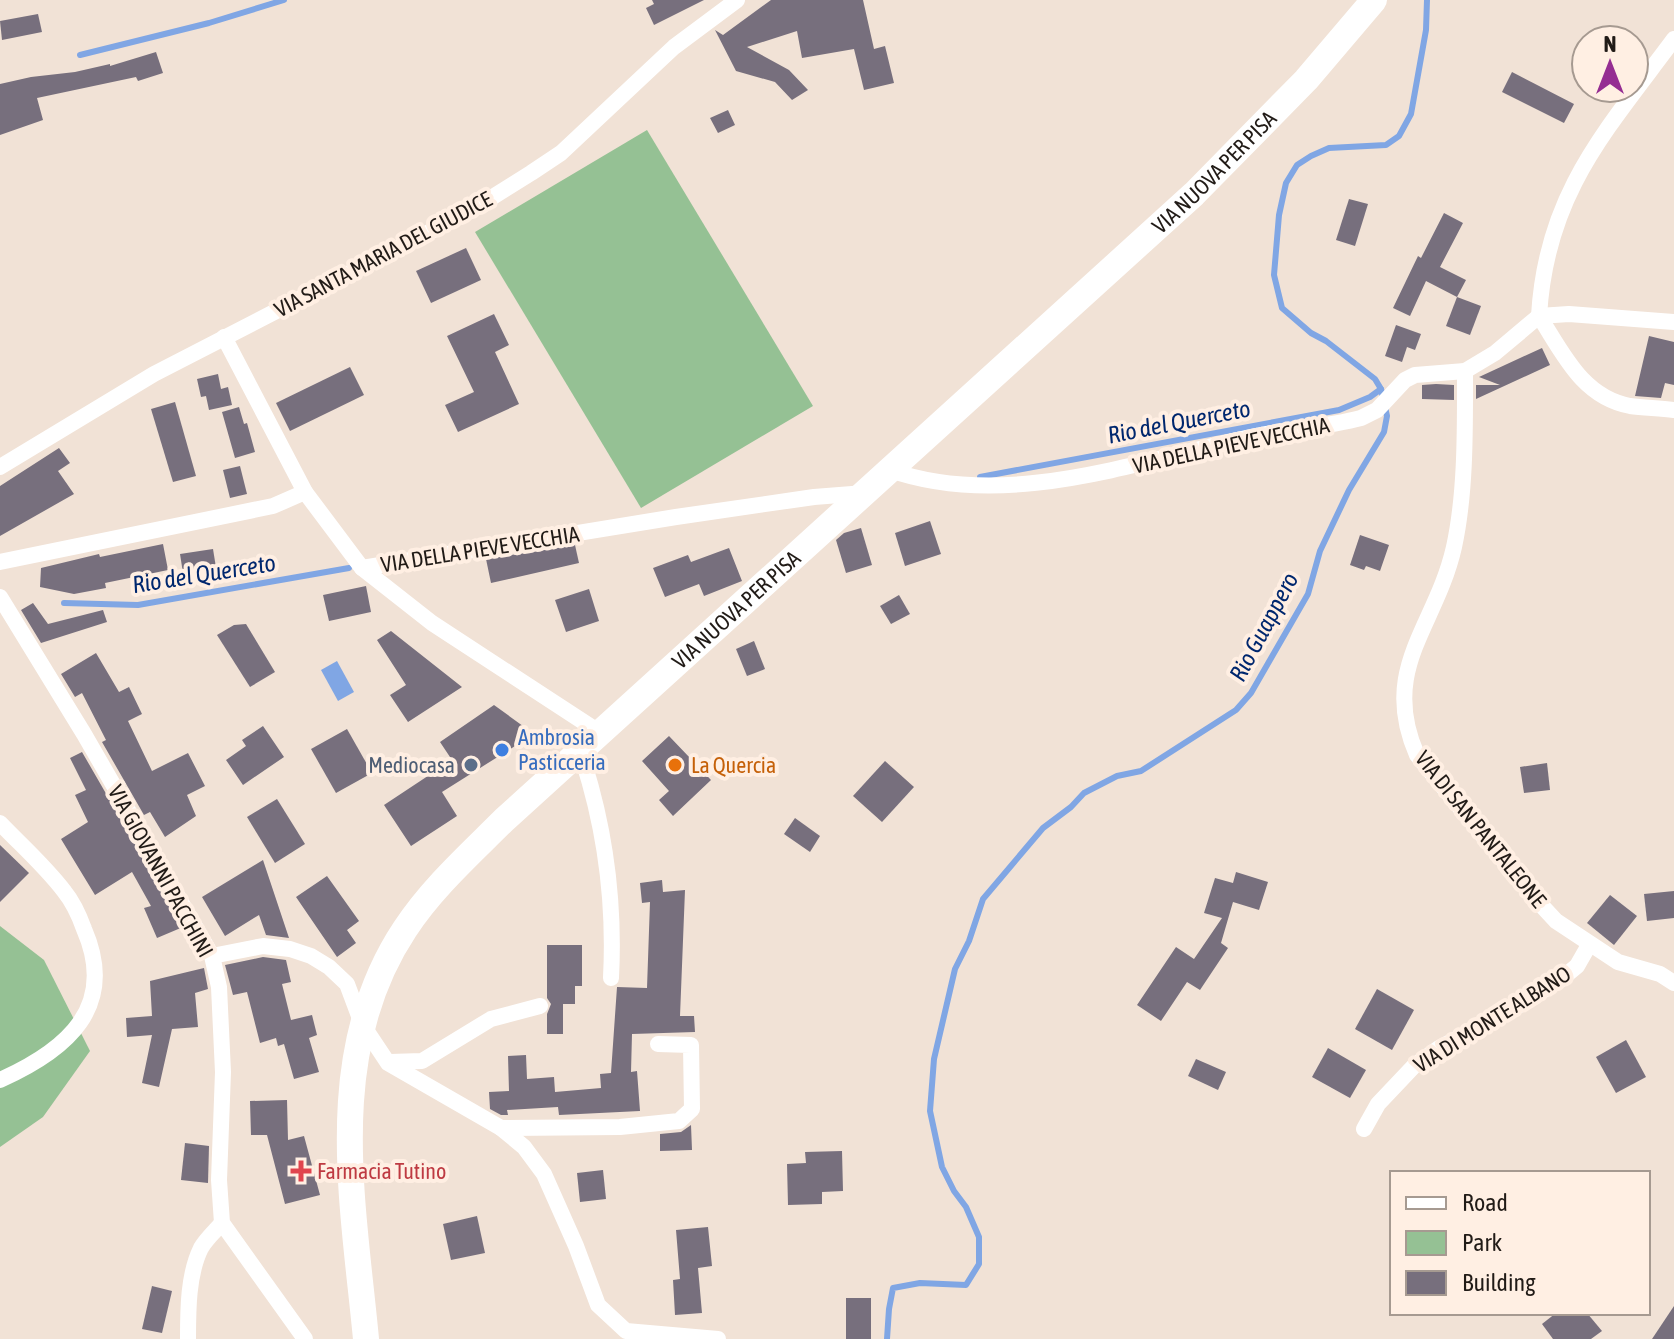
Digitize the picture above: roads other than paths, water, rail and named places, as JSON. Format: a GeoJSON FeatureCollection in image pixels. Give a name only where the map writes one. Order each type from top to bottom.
{"type":"FeatureCollection","features":[{"type":"Feature","properties":{"kind":"main road","name":"VIA NUOVA PER PISA"},"geometry":{"type":"LineString","coordinates":[[366,1339],[348,1129],[352,1072],[362,1024],[377,980],[390,954],[430,896],[504,820],[1194,194],[1306,80],[1374,0]]}},
{"type":"Feature","properties":{"kind":"street","name":"VIA SANTA MARIA DEL GIUDICE"},"geometry":{"type":"LineString","coordinates":[[0,467],[154,374],[472,210],[531,173],[561,153],[674,47],[737,0]]}},
{"type":"Feature","properties":{"kind":"street"},"geometry":{"type":"LineString","coordinates":[[1674,39],[1592,149],[1569,189],[1550,239],[1539,316],[1579,378],[1598,395],[1628,405],[1674,410]]}},
{"type":"Feature","properties":{"kind":"street"},"geometry":{"type":"LineString","coordinates":[[1539,316],[1569,314],[1674,322]]}},
{"type":"Feature","properties":{"kind":"street","name":"VIA DELLA PIEVE VECCHIA"},"geometry":{"type":"LineString","coordinates":[[890,470],[915,479],[954,485],[1057,483],[1251,437],[1345,422],[1377,410],[1405,380],[1415,375],[1465,371],[1495,353],[1539,316]]}},
{"type":"Feature","properties":{"kind":"street","name":"VIA DELLA PIEVE VECCHIA"},"geometry":{"type":"LineString","coordinates":[[224,337],[305,492],[362,568],[676,517],[814,497],[866,493]]}},
{"type":"Feature","properties":{"kind":"street","name":"VIA DI SAN PANTALEONE"},"geometry":{"type":"LineString","coordinates":[[1465,371],[1458,527],[1446,574],[1416,645],[1404,684],[1403,712],[1407,733],[1417,755],[1556,921],[1618,962],[1660,974],[1674,983]]}},
{"type":"Feature","properties":{"kind":"street"},"geometry":{"type":"LineString","coordinates":[[0,562],[273,506],[305,492]]}},
{"type":"Feature","properties":{"kind":"street"},"geometry":{"type":"LineString","coordinates":[[362,568],[423,617],[602,734]]}},
{"type":"Feature","properties":{"kind":"street","name":"VIA GIOVANNI PACCHINI"},"geometry":{"type":"LineString","coordinates":[[0,597],[84,734],[212,956],[219,987],[223,1072],[219,1180],[222,1223]]}},
{"type":"Feature","properties":{"kind":"street"},"geometry":{"type":"LineString","coordinates":[[580,751],[596,799],[606,857],[612,915],[611,978]]}},
{"type":"Feature","properties":{"kind":"street"},"geometry":{"type":"LineString","coordinates":[[0,823],[71,901],[89,940],[97,978],[87,1011],[65,1038],[49,1053],[0,1080]]}},
{"type":"Feature","properties":{"kind":"street","name":"VIA DI MONTE ALBANO"},"geometry":{"type":"LineString","coordinates":[[1364,1129],[1378,1104],[1414,1066],[1439,1048],[1508,1012],[1560,980],[1577,966],[1589,945]]}},
{"type":"Feature","properties":{"kind":"street"},"geometry":{"type":"LineString","coordinates":[[212,956],[263,946],[290,949],[311,956],[329,967],[347,984],[362,1024],[388,1063],[501,1128],[524,1147],[544,1174],[598,1305],[616,1323],[626,1331],[718,1339]]}},
{"type":"Feature","properties":{"kind":"street"},"geometry":{"type":"LineString","coordinates":[[388,1063],[422,1061],[491,1019],[540,1006]]}},
{"type":"Feature","properties":{"kind":"street"},"geometry":{"type":"LineString","coordinates":[[501,1128],[620,1127],[679,1121],[692,1109],[691,1045],[658,1044]]}},
{"type":"Feature","properties":{"kind":"street"},"geometry":{"type":"LineString","coordinates":[[188,1339],[188,1308],[198,1257],[203,1244],[222,1223],[305,1339]]}},
{"type":"Feature","properties":{"kind":"water"},"geometry":{"type":"Polygon","coordinates":[[[337,661],[354,692],[338,701],[321,670],[337,661]]]}},
{"type":"Feature","properties":{"kind":"waterway"},"geometry":{"type":"LineString","coordinates":[[80,55],[209,23],[284,0]]}},
{"type":"Feature","properties":{"kind":"waterway","name":"Rio Guappero"},"geometry":{"type":"LineString","coordinates":[[887,1339],[893,1288],[920,1283],[966,1285],[979,1264],[979,1237],[966,1207],[942,1167],[930,1111],[934,1059],[955,969],[969,941],[983,899],[1043,828],[1084,793],[1117,776],[1141,771],[1236,710],[1251,693],[1308,594],[1320,551],[1349,490],[1384,432],[1387,416],[1381,389],[1375,379],[1282,308],[1274,275],[1279,215],[1286,183],[1297,165],[1329,148],[1386,145],[1399,136],[1411,114],[1426,30],[1427,0]]}},
{"type":"Feature","properties":{"kind":"waterway","name":"Rio del Querceto"},"geometry":{"type":"LineString","coordinates":[[980,477],[1339,410],[1381,389]]}},
{"type":"Feature","properties":{"kind":"waterway","name":"Rio del Querceto"},"geometry":{"type":"LineString","coordinates":[[64,603],[138,605],[349,568]]}},
{"type":"Feature","properties":{"kind":"place","name":"Ambrosia Pasticceria"},"geometry":{"type":"Point","coordinates":[502,750]}},
{"type":"Feature","properties":{"kind":"place","name":"Mediocasa"},"geometry":{"type":"Point","coordinates":[471,765]}},
{"type":"Feature","properties":{"kind":"place","name":"La Quercia"},"geometry":{"type":"Point","coordinates":[675,765]}},
{"type":"Feature","properties":{"kind":"place","name":"Farmacia Tutino"},"geometry":{"type":"Point","coordinates":[301,1171]}}]}
